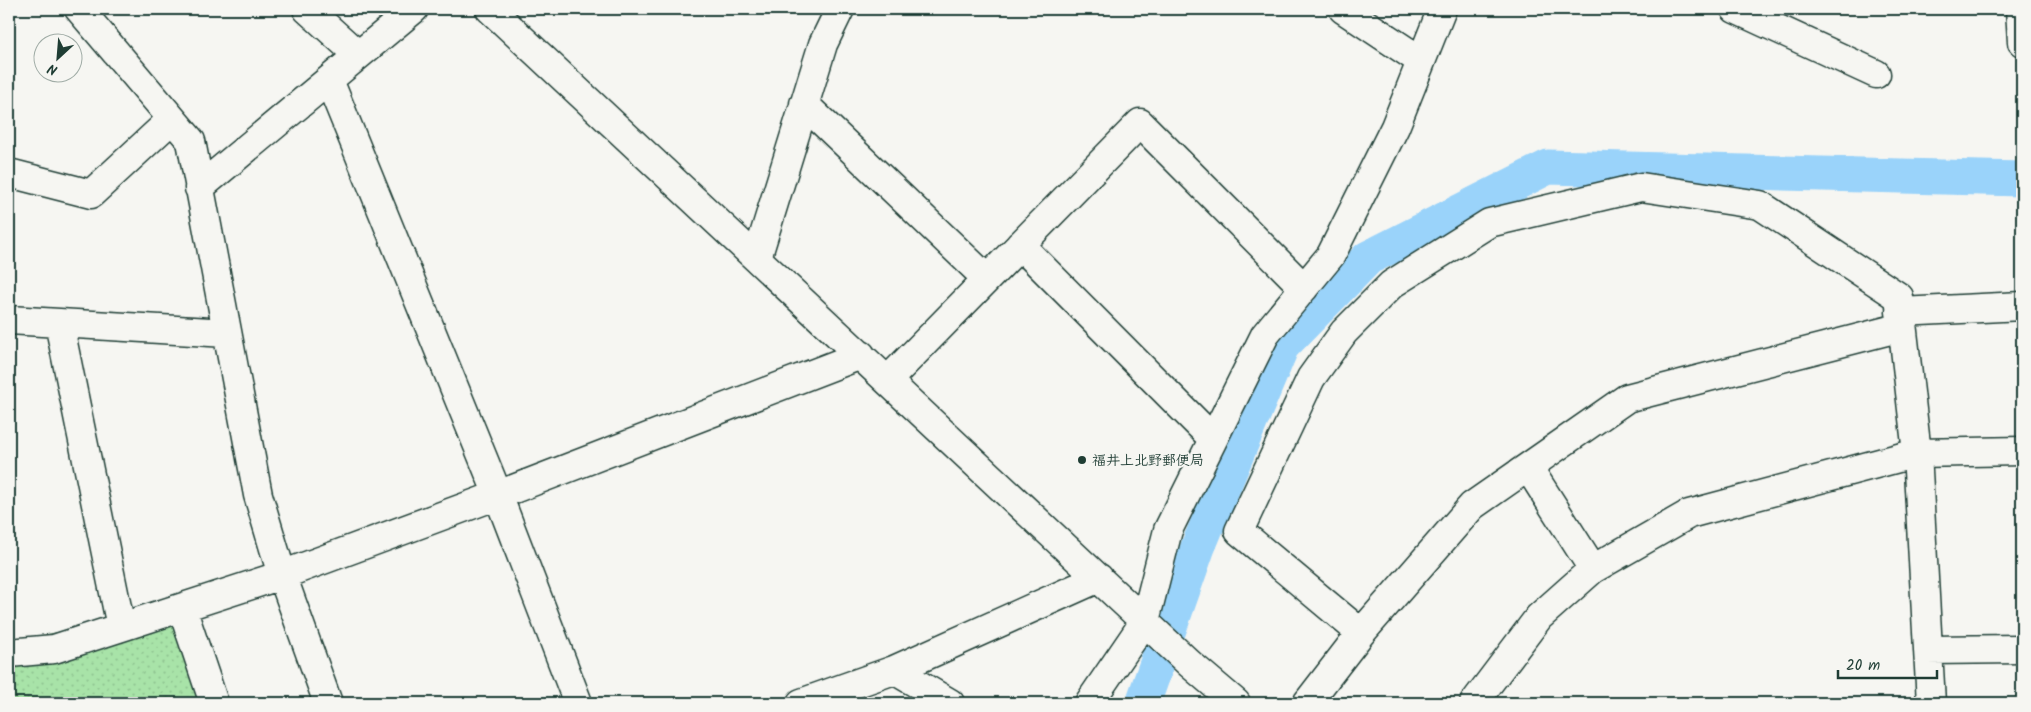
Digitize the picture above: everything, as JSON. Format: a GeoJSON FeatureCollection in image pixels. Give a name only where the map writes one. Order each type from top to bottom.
{"type":"FeatureCollection","features":[{"type":"Feature","properties":{"kind":"street"},"geometry":{"type":"LineString","coordinates":[[307,9],[358,55]]}},
{"type":"Feature","properties":{"kind":"street"},"geometry":{"type":"LineString","coordinates":[[199,188],[414,9]]}},
{"type":"Feature","properties":{"kind":"street"},"geometry":{"type":"LineString","coordinates":[[490,9],[1190,664],[1236,703]]}},
{"type":"Feature","properties":{"kind":"street"},"geometry":{"type":"LineString","coordinates":[[757,258],[823,44],[840,9]]}},
{"type":"Feature","properties":{"kind":"street"},"geometry":{"type":"LineString","coordinates":[[1343,9],[1421,61]]}},
{"type":"Feature","properties":{"kind":"street"},"geometry":{"type":"LineString","coordinates":[[1088,703],[1152,628],[1168,530],[1265,335],[1331,255],[1395,127],[1442,9]]}},
{"type":"Feature","properties":{"kind":"street"},"geometry":{"type":"LineString","coordinates":[[1735,9],[1876,74]]}},
{"type":"Feature","properties":{"kind":"street"},"geometry":{"type":"LineString","coordinates":[[2020,9],[2022,42]]}},
{"type":"Feature","properties":{"kind":"street"},"geometry":{"type":"LineString","coordinates":[[82,10],[191,141],[258,495],[282,575],[328,703]]}},
{"type":"Feature","properties":{"kind":"street"},"geometry":{"type":"LineString","coordinates":[[328,80],[498,495],[578,703]]}},
{"type":"Feature","properties":{"kind":"street"},"geometry":{"type":"LineString","coordinates":[[804,104],[987,279]]}},
{"type":"Feature","properties":{"kind":"street"},"geometry":{"type":"LineString","coordinates":[[9,173],[91,194],[172,119]]}},
{"type":"Feature","properties":{"kind":"street"},"geometry":{"type":"LineString","coordinates":[[888,380],[1140,123],[1304,288]]}},
{"type":"Feature","properties":{"kind":"street"},"geometry":{"type":"LineString","coordinates":[[1361,633],[1239,531],[1312,378],[1344,332],[1392,284],[1489,223],[1641,187],[1760,205],[1899,297],[1916,453],[1931,703]]}},
{"type":"Feature","properties":{"kind":"street"},"geometry":{"type":"LineString","coordinates":[[1020,245],[1213,439]]}},
{"type":"Feature","properties":{"kind":"street"},"geometry":{"type":"LineString","coordinates":[[1307,703],[1361,633],[1472,506],[1628,398],[1901,319],[2022,306]]}},
{"type":"Feature","properties":{"kind":"street"},"geometry":{"type":"LineString","coordinates":[[9,320],[227,333]]}},
{"type":"Feature","properties":{"kind":"street"},"geometry":{"type":"LineString","coordinates":[[59,323],[121,627]]}},
{"type":"Feature","properties":{"kind":"street"},"geometry":{"type":"LineString","coordinates":[[9,653],[54,649],[282,575],[498,495],[861,355]]}},
{"type":"Feature","properties":{"kind":"street"},"geometry":{"type":"LineString","coordinates":[[1474,703],[1539,617],[1593,569],[1688,514],[1916,453],[2022,451]]}},
{"type":"Feature","properties":{"kind":"street"},"geometry":{"type":"LineString","coordinates":[[1528,467],[1593,569]]}},
{"type":"Feature","properties":{"kind":"street"},"geometry":{"type":"LineString","coordinates":[[802,703],[894,670],[1099,578]]}},
{"type":"Feature","properties":{"kind":"street"},"geometry":{"type":"LineString","coordinates":[[182,608],[214,703]]}},
{"type":"Feature","properties":{"kind":"street"},"geometry":{"type":"LineString","coordinates":[[1928,650],[2022,649]]}},
{"type":"Feature","properties":{"kind":"street"},"geometry":{"type":"LineString","coordinates":[[894,670],[950,703]]}},
{"type":"Feature","properties":{"kind":"green space"},"geometry":{"type":"Polygon","coordinates":[[[182,608],[214,703],[9,703],[9,642],[182,608]]]}},
{"type":"Feature","properties":{"kind":"waterway"},"geometry":{"type":"LineString","coordinates":[[1143,703],[1198,547],[1282,346],[1368,258],[1548,167],[2022,179]]}},
{"type":"Feature","properties":{"kind":"place","name":"福井上北野郵便局"},"geometry":{"type":"Point","coordinates":[1082,460]}}]}
